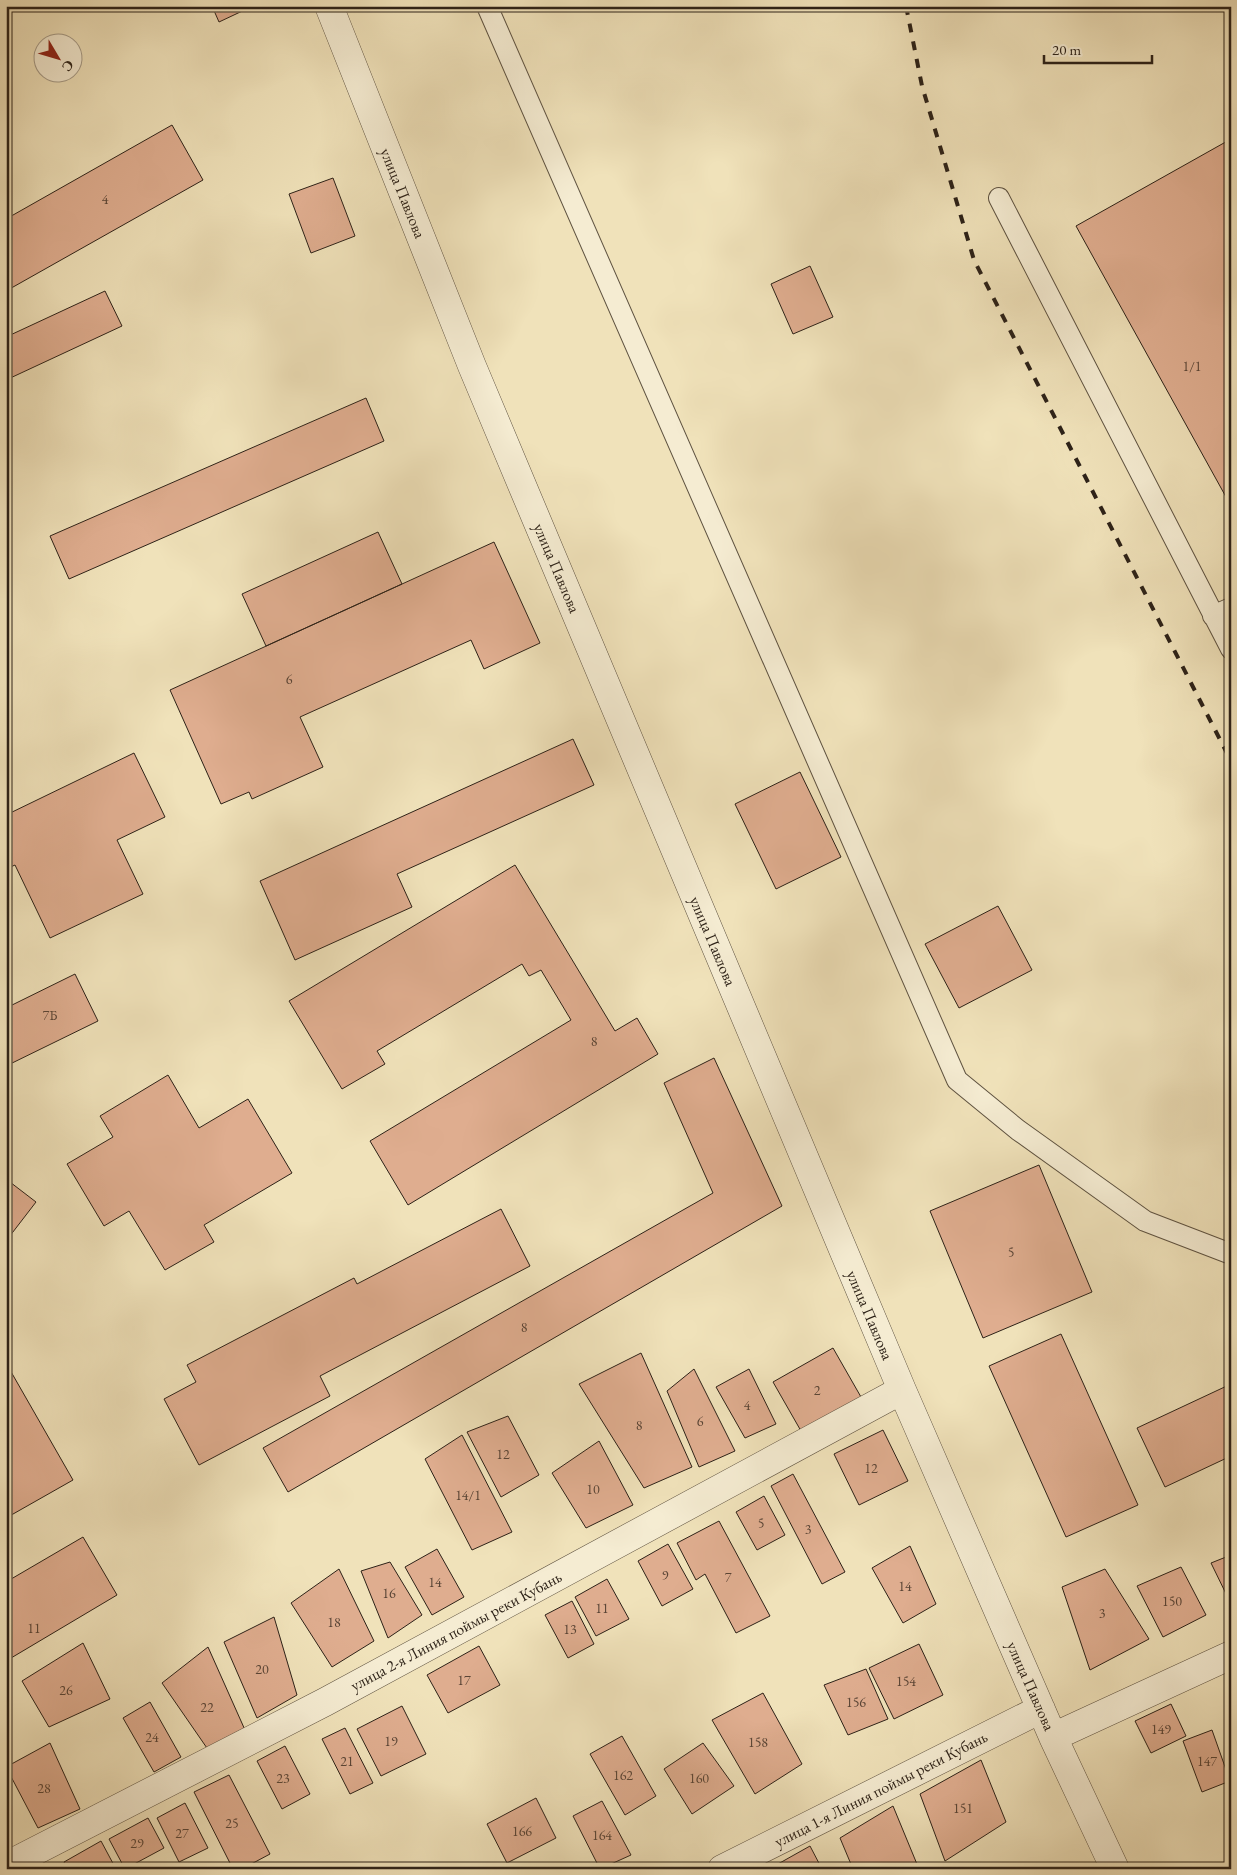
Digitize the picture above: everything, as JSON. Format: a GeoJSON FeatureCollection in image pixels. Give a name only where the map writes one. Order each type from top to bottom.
{"type":"FeatureCollection","features":[{"type":"Feature","properties":{"kind":"street","name":"улица Павлова"},"geometry":{"type":"LineString","coordinates":[[329,6],[472,366],[902,1390],[1053,1737],[1115,1869]]}},
{"type":"Feature","properties":{"kind":"street","name":"улица 2-я Линия поймы реки Кубань"},"geometry":{"type":"LineString","coordinates":[[6,1866],[325,1702],[902,1390]]}},
{"type":"Feature","properties":{"kind":"street"},"geometry":{"type":"LineString","coordinates":[[1053,1737],[1231,1655]]}},
{"type":"Feature","properties":{"kind":"street","name":"улица 1-я Линия поймы реки Кубань"},"geometry":{"type":"LineString","coordinates":[[722,1869],[1041,1709]]}},
{"type":"Feature","properties":{"kind":"lane"},"geometry":{"type":"LineString","coordinates":[[486,6],[957,1080],[1018,1130],[1145,1221],[1231,1254]]}},
{"type":"Feature","properties":{"kind":"lane"},"geometry":{"type":"LineString","coordinates":[[999,198],[1222,612],[1231,649]]}},
{"type":"Feature","properties":{"kind":"building"},"geometry":{"type":"Polygon","coordinates":[[[212,6],[253,6],[219,22],[212,6]]]}},
{"type":"Feature","properties":{"kind":"building"},"geometry":{"type":"Polygon","coordinates":[[[172,125],[203,180],[6,291],[6,219],[172,125]]]}},
{"type":"Feature","properties":{"kind":"building"},"geometry":{"type":"Polygon","coordinates":[[[1231,139],[1231,506],[1076,226],[1231,139]]]}},
{"type":"Feature","properties":{"kind":"building"},"geometry":{"type":"Polygon","coordinates":[[[333,178],[355,236],[311,253],[289,194],[333,178]]]}},
{"type":"Feature","properties":{"kind":"building"},"geometry":{"type":"Polygon","coordinates":[[[810,266],[833,317],[793,334],[771,284],[810,266]]]}},
{"type":"Feature","properties":{"kind":"building"},"geometry":{"type":"Polygon","coordinates":[[[105,291],[122,326],[6,380],[6,337],[105,291]]]}},
{"type":"Feature","properties":{"kind":"building"},"geometry":{"type":"Polygon","coordinates":[[[366,398],[384,441],[69,579],[50,536],[366,398]]]}},
{"type":"Feature","properties":{"kind":"building"},"geometry":{"type":"Polygon","coordinates":[[[378,532],[402,584],[266,646],[242,594],[378,532]]]}},
{"type":"Feature","properties":{"kind":"building"},"geometry":{"type":"Polygon","coordinates":[[[494,542],[540,643],[484,669],[471,640],[300,717],[323,767],[252,799],[249,792],[221,804],[170,690],[494,542]]]}},
{"type":"Feature","properties":{"kind":"building"},"geometry":{"type":"Polygon","coordinates":[[[573,739],[594,785],[397,874],[412,907],[295,960],[260,881],[573,739]]]}},
{"type":"Feature","properties":{"kind":"building"},"geometry":{"type":"Polygon","coordinates":[[[134,753],[165,817],[117,840],[143,894],[50,938],[15,865],[6,869],[6,815],[134,753]]]}},
{"type":"Feature","properties":{"kind":"building"},"geometry":{"type":"Polygon","coordinates":[[[800,772],[841,857],[776,889],[735,804],[800,772]]]}},
{"type":"Feature","properties":{"kind":"building"},"geometry":{"type":"Polygon","coordinates":[[[515,865],[615,1031],[637,1018],[658,1054],[408,1205],[370,1141],[571,1020],[541,970],[529,976],[522,964],[377,1051],[385,1064],[342,1089],[289,1001],[515,865]]]}},
{"type":"Feature","properties":{"kind":"building"},"geometry":{"type":"Polygon","coordinates":[[[998,906],[1032,970],[959,1008],[925,944],[998,906]]]}},
{"type":"Feature","properties":{"kind":"building"},"geometry":{"type":"Polygon","coordinates":[[[75,974],[98,1021],[6,1066],[6,1008],[75,974]]]}},
{"type":"Feature","properties":{"kind":"building"},"geometry":{"type":"Polygon","coordinates":[[[714,1058],[782,1206],[288,1492],[263,1448],[713,1193],[664,1083],[714,1058]]]}},
{"type":"Feature","properties":{"kind":"building"},"geometry":{"type":"Polygon","coordinates":[[[168,1075],[199,1128],[248,1099],[292,1173],[204,1225],[214,1242],[165,1270],[129,1211],[104,1226],[67,1164],[113,1137],[100,1116],[168,1075]]]}},
{"type":"Feature","properties":{"kind":"building"},"geometry":{"type":"Polygon","coordinates":[[[1039,1165],[1092,1292],[983,1338],[930,1211],[1039,1165]]]}},
{"type":"Feature","properties":{"kind":"building"},"geometry":{"type":"Polygon","coordinates":[[[6,1179],[36,1202],[6,1241],[6,1179]]]}},
{"type":"Feature","properties":{"kind":"building"},"geometry":{"type":"Polygon","coordinates":[[[501,1209],[530,1266],[320,1376],[330,1396],[199,1465],[164,1399],[196,1382],[187,1365],[354,1278],[357,1284],[501,1209]]]}},
{"type":"Feature","properties":{"kind":"building"},"geometry":{"type":"Polygon","coordinates":[[[1061,1334],[1138,1505],[1066,1537],[989,1366],[1061,1334]]]}},
{"type":"Feature","properties":{"kind":"building"},"geometry":{"type":"Polygon","coordinates":[[[833,1348],[861,1397],[801,1431],[773,1382],[833,1348]]]}},
{"type":"Feature","properties":{"kind":"building"},"geometry":{"type":"Polygon","coordinates":[[[641,1353],[692,1467],[644,1488],[579,1384],[641,1353]]]}},
{"type":"Feature","properties":{"kind":"building"},"geometry":{"type":"Polygon","coordinates":[[[6,1363],[73,1480],[6,1518],[6,1363]]]}},
{"type":"Feature","properties":{"kind":"building"},"geometry":{"type":"Polygon","coordinates":[[[694,1369],[735,1451],[699,1467],[667,1391],[694,1369]]]}},
{"type":"Feature","properties":{"kind":"building"},"geometry":{"type":"Polygon","coordinates":[[[749,1369],[776,1424],[745,1438],[716,1387],[749,1369]]]}},
{"type":"Feature","properties":{"kind":"building"},"geometry":{"type":"Polygon","coordinates":[[[1231,1384],[1231,1456],[1165,1487],[1137,1428],[1231,1384]]]}},
{"type":"Feature","properties":{"kind":"building"},"geometry":{"type":"Polygon","coordinates":[[[508,1416],[539,1475],[501,1497],[467,1432],[508,1416]]]}},
{"type":"Feature","properties":{"kind":"building"},"geometry":{"type":"Polygon","coordinates":[[[883,1430],[908,1481],[859,1505],[834,1454],[883,1430]]]}},
{"type":"Feature","properties":{"kind":"building"},"geometry":{"type":"Polygon","coordinates":[[[462,1435],[512,1532],[472,1550],[425,1459],[462,1435]]]}},
{"type":"Feature","properties":{"kind":"building"},"geometry":{"type":"Polygon","coordinates":[[[599,1441],[633,1505],[586,1528],[552,1473],[599,1441]]]}},
{"type":"Feature","properties":{"kind":"building"},"geometry":{"type":"Polygon","coordinates":[[[793,1474],[845,1572],[822,1584],[771,1486],[793,1474]]]}},
{"type":"Feature","properties":{"kind":"building"},"geometry":{"type":"Polygon","coordinates":[[[764,1496],[785,1535],[757,1550],[736,1512],[764,1496]]]}},
{"type":"Feature","properties":{"kind":"building"},"geometry":{"type":"Polygon","coordinates":[[[719,1521],[770,1616],[736,1633],[705,1574],[696,1580],[677,1543],[719,1521]]]}},
{"type":"Feature","properties":{"kind":"building"},"geometry":{"type":"Polygon","coordinates":[[[83,1537],[117,1595],[6,1661],[6,1582],[83,1537]]]}},
{"type":"Feature","properties":{"kind":"building"},"geometry":{"type":"Polygon","coordinates":[[[668,1544],[693,1589],[662,1606],[638,1561],[668,1544]]]}},
{"type":"Feature","properties":{"kind":"building"},"geometry":{"type":"Polygon","coordinates":[[[910,1546],[936,1604],[903,1623],[872,1568],[910,1546]]]}},
{"type":"Feature","properties":{"kind":"building"},"geometry":{"type":"Polygon","coordinates":[[[437,1549],[464,1597],[432,1615],[405,1567],[437,1549]]]}},
{"type":"Feature","properties":{"kind":"building"},"geometry":{"type":"Polygon","coordinates":[[[1231,1555],[1231,1604],[1211,1563],[1231,1555]]]}},
{"type":"Feature","properties":{"kind":"building"},"geometry":{"type":"Polygon","coordinates":[[[390,1562],[422,1615],[388,1638],[361,1571],[390,1562]]]}},
{"type":"Feature","properties":{"kind":"building"},"geometry":{"type":"Polygon","coordinates":[[[1181,1567],[1206,1615],[1163,1637],[1137,1586],[1181,1567]]]}},
{"type":"Feature","properties":{"kind":"building"},"geometry":{"type":"Polygon","coordinates":[[[339,1569],[374,1641],[332,1667],[291,1603],[339,1569]]]}},
{"type":"Feature","properties":{"kind":"building"},"geometry":{"type":"Polygon","coordinates":[[[1105,1569],[1149,1639],[1090,1670],[1062,1587],[1105,1569]]]}},
{"type":"Feature","properties":{"kind":"building"},"geometry":{"type":"Polygon","coordinates":[[[607,1579],[629,1619],[596,1636],[575,1597],[607,1579]]]}},
{"type":"Feature","properties":{"kind":"building"},"geometry":{"type":"Polygon","coordinates":[[[572,1601],[594,1644],[568,1658],[545,1615],[572,1601]]]}},
{"type":"Feature","properties":{"kind":"building"},"geometry":{"type":"Polygon","coordinates":[[[274,1617],[297,1695],[257,1718],[224,1642],[274,1617]]]}},
{"type":"Feature","properties":{"kind":"building"},"geometry":{"type":"Polygon","coordinates":[[[83,1643],[110,1699],[49,1727],[22,1681],[83,1643]]]}},
{"type":"Feature","properties":{"kind":"building"},"geometry":{"type":"Polygon","coordinates":[[[919,1644],[943,1695],[894,1719],[869,1668],[919,1644]]]}},
{"type":"Feature","properties":{"kind":"building"},"geometry":{"type":"Polygon","coordinates":[[[479,1646],[500,1685],[448,1713],[427,1675],[479,1646]]]}},
{"type":"Feature","properties":{"kind":"building"},"geometry":{"type":"Polygon","coordinates":[[[208,1647],[245,1730],[209,1751],[162,1683],[208,1647]]]}},
{"type":"Feature","properties":{"kind":"building"},"geometry":{"type":"Polygon","coordinates":[[[866,1669],[888,1719],[848,1735],[824,1685],[866,1669]]]}},
{"type":"Feature","properties":{"kind":"building"},"geometry":{"type":"Polygon","coordinates":[[[763,1693],[802,1764],[755,1794],[712,1720],[763,1693]]]}},
{"type":"Feature","properties":{"kind":"building"},"geometry":{"type":"Polygon","coordinates":[[[150,1702],[181,1757],[154,1772],[123,1718],[150,1702]]]}},
{"type":"Feature","properties":{"kind":"building"},"geometry":{"type":"Polygon","coordinates":[[[1171,1704],[1186,1736],[1151,1753],[1135,1721],[1171,1704]]]}},
{"type":"Feature","properties":{"kind":"building"},"geometry":{"type":"Polygon","coordinates":[[[402,1706],[426,1754],[381,1776],[357,1729],[402,1706]]]}},
{"type":"Feature","properties":{"kind":"building"},"geometry":{"type":"Polygon","coordinates":[[[345,1728],[373,1783],[350,1794],[322,1739],[345,1728]]]}},
{"type":"Feature","properties":{"kind":"building"},"geometry":{"type":"Polygon","coordinates":[[[1212,1730],[1230,1781],[1202,1792],[1183,1741],[1212,1730]]]}},
{"type":"Feature","properties":{"kind":"building"},"geometry":{"type":"Polygon","coordinates":[[[622,1736],[656,1796],[625,1815],[590,1754],[622,1736]]]}},
{"type":"Feature","properties":{"kind":"building"},"geometry":{"type":"Polygon","coordinates":[[[50,1743],[80,1809],[38,1828],[6,1767],[50,1743]]]}},
{"type":"Feature","properties":{"kind":"building"},"geometry":{"type":"Polygon","coordinates":[[[703,1743],[734,1786],[692,1814],[664,1769],[703,1743]]]}},
{"type":"Feature","properties":{"kind":"building"},"geometry":{"type":"Polygon","coordinates":[[[285,1746],[310,1794],[282,1809],[257,1761],[285,1746]]]}},
{"type":"Feature","properties":{"kind":"building"},"geometry":{"type":"Polygon","coordinates":[[[981,1760],[1006,1822],[945,1861],[920,1794],[981,1760]]]}},
{"type":"Feature","properties":{"kind":"building"},"geometry":{"type":"Polygon","coordinates":[[[229,1775],[270,1854],[242,1869],[233,1869],[194,1792],[229,1775]]]}},
{"type":"Feature","properties":{"kind":"building"},"geometry":{"type":"Polygon","coordinates":[[[536,1798],[556,1838],[507,1863],[487,1824],[536,1798]]]}},
{"type":"Feature","properties":{"kind":"building"},"geometry":{"type":"Polygon","coordinates":[[[602,1801],[631,1855],[600,1869],[573,1816],[602,1801]]]}},
{"type":"Feature","properties":{"kind":"building"},"geometry":{"type":"Polygon","coordinates":[[[185,1803],[208,1848],[179,1862],[157,1818],[185,1803]]]}},
{"type":"Feature","properties":{"kind":"building"},"geometry":{"type":"Polygon","coordinates":[[[893,1806],[919,1869],[853,1869],[840,1838],[893,1806]]]}},
{"type":"Feature","properties":{"kind":"building"},"geometry":{"type":"Polygon","coordinates":[[[148,1818],[164,1848],[125,1869],[109,1839],[148,1818]]]}},
{"type":"Feature","properties":{"kind":"building"},"geometry":{"type":"Polygon","coordinates":[[[101,1841],[116,1869],[67,1869],[64,1862],[101,1841]]]}},
{"type":"Feature","properties":{"kind":"building"},"geometry":{"type":"Polygon","coordinates":[[[810,1846],[822,1869],[769,1869],[810,1846]]]}},
{"type":"Feature","properties":{"kind":"railway"},"geometry":{"type":"LineString","coordinates":[[906,6],[922,86],[974,260],[1231,761]]}}]}
